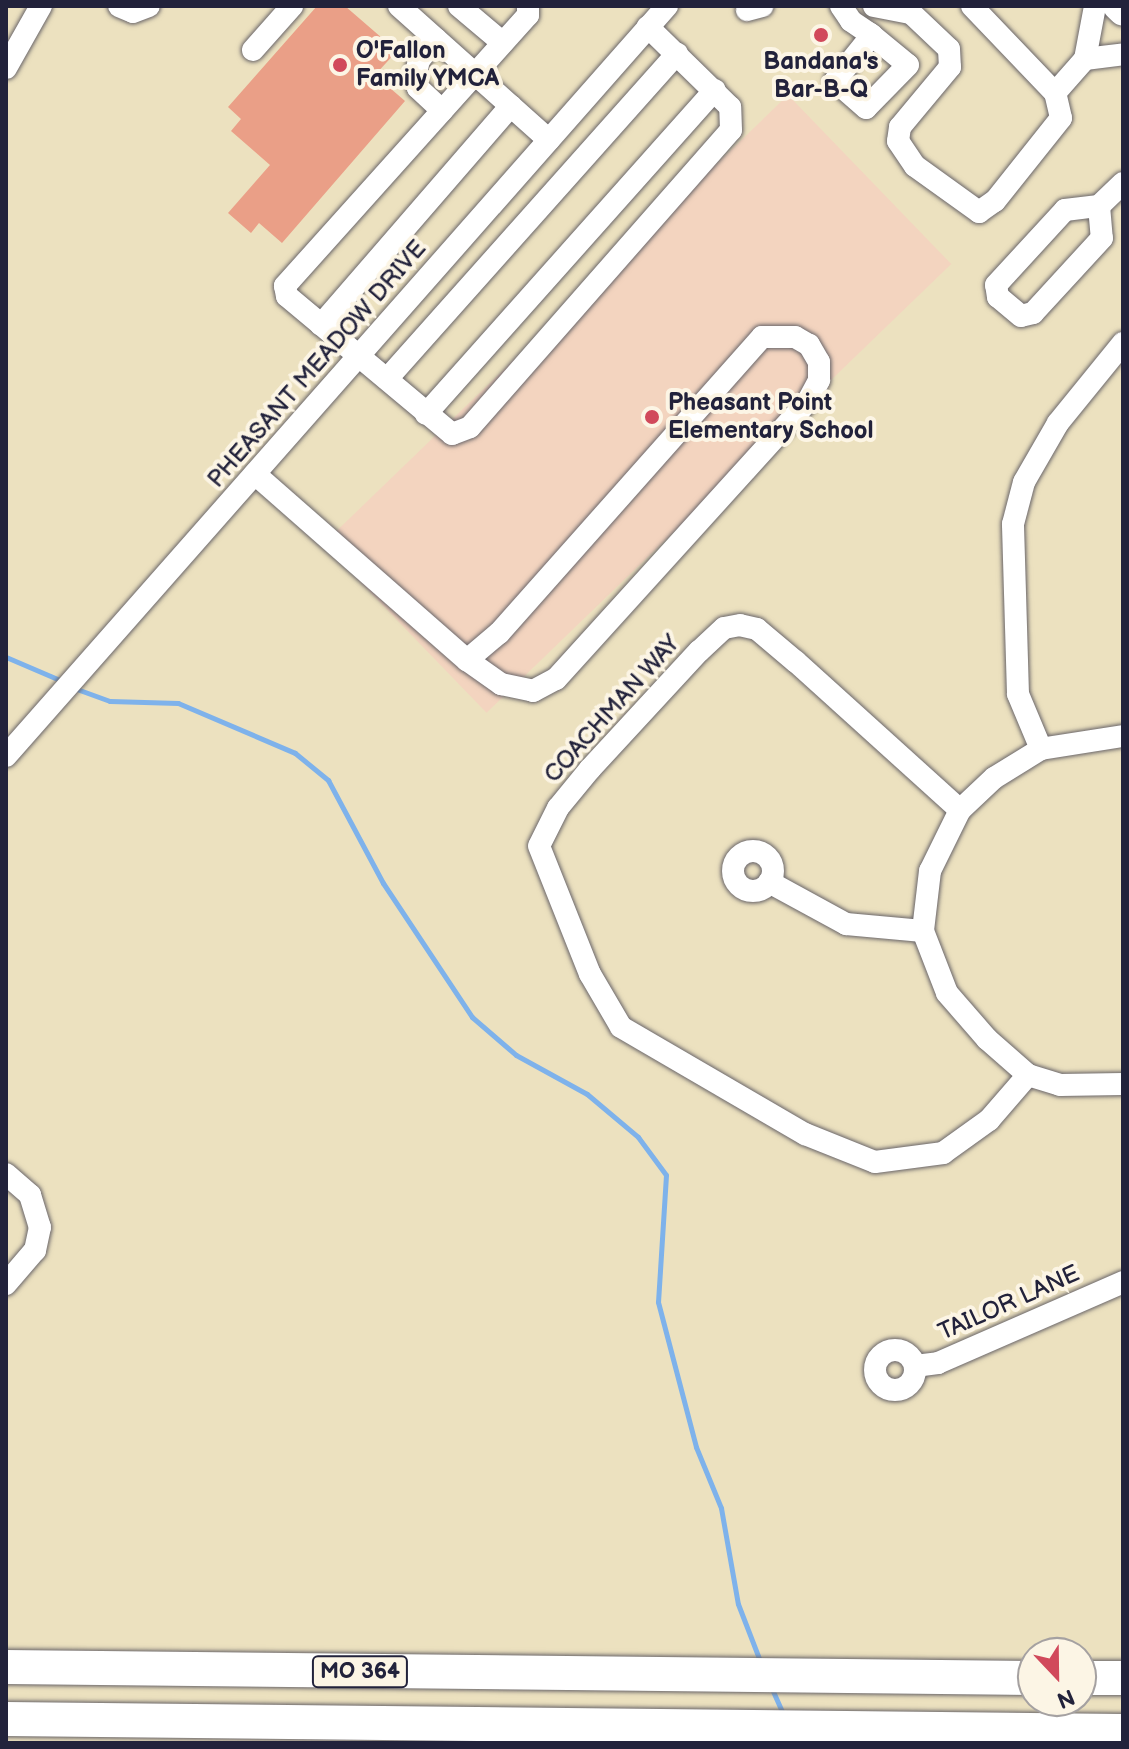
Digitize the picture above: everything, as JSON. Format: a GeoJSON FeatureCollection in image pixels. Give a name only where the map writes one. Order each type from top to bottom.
{"type":"FeatureCollection","features":[{"type":"Feature","properties":{"kind":"highway","name":"MO 364"},"geometry":{"type":"LineString","coordinates":[[6,1667],[1017,1678]]}},
{"type":"Feature","properties":{"kind":"highway"},"geometry":{"type":"LineString","coordinates":[[1097,1678],[1123,1678]]}},
{"type":"Feature","properties":{"kind":"highway","name":"MO 364"},"geometry":{"type":"LineString","coordinates":[[6,1719],[1112,1733]]}},
{"type":"Feature","properties":{"kind":"main road"},"geometry":{"type":"LineString","coordinates":[[1117,6],[1123,12]]}},
{"type":"Feature","properties":{"kind":"street"},"geometry":{"type":"LineString","coordinates":[[6,68],[26,24],[41,6]]}},
{"type":"Feature","properties":{"kind":"street"},"geometry":{"type":"LineString","coordinates":[[119,6],[133,12],[149,6]]}},
{"type":"Feature","properties":{"kind":"street"},"geometry":{"type":"LineString","coordinates":[[253,50],[292,6]]}},
{"type":"Feature","properties":{"kind":"street"},"geometry":{"type":"LineString","coordinates":[[399,6],[549,140]]}},
{"type":"Feature","properties":{"kind":"street"},"geometry":{"type":"LineString","coordinates":[[459,6],[503,43]]}},
{"type":"Feature","properties":{"kind":"street"},"geometry":{"type":"LineString","coordinates":[[528,6],[528,15],[285,286],[287,296],[452,434],[470,427],[731,130],[730,107],[648,27]]}},
{"type":"Feature","properties":{"kind":"street","name":"PHEASANT MEADOW DRIVE"},"geometry":{"type":"LineString","coordinates":[[6,756],[108,645],[667,6]]}},
{"type":"Feature","properties":{"kind":"street"},"geometry":{"type":"LineString","coordinates":[[874,6],[916,9],[945,44],[952,61],[900,127],[901,150],[971,211],[985,210],[995,201],[1060,125],[1055,93],[972,6]]}},
{"type":"Feature","properties":{"kind":"street"},"geometry":{"type":"LineString","coordinates":[[1055,93],[1085,59],[1095,6]]}},
{"type":"Feature","properties":{"kind":"street"},"geometry":{"type":"LineString","coordinates":[[837,7],[872,35]]}},
{"type":"Feature","properties":{"kind":"street"},"geometry":{"type":"LineString","coordinates":[[436,39],[419,60],[415,78],[418,88],[442,110]]}},
{"type":"Feature","properties":{"kind":"street"},"geometry":{"type":"LineString","coordinates":[[387,379],[677,54]]}},
{"type":"Feature","properties":{"kind":"street"},"geometry":{"type":"LineString","coordinates":[[1085,59],[1123,54]]}},
{"type":"Feature","properties":{"kind":"street"},"geometry":{"type":"LineString","coordinates":[[426,414],[715,90]]}},
{"type":"Feature","properties":{"kind":"street"},"geometry":{"type":"LineString","coordinates":[[321,325],[511,106]]}},
{"type":"Feature","properties":{"kind":"street"},"geometry":{"type":"LineString","coordinates":[[1099,206],[1102,238],[1033,313],[1021,316],[998,297],[996,285],[1065,210],[1099,206],[1123,183]]}},
{"type":"Feature","properties":{"kind":"street"},"geometry":{"type":"LineString","coordinates":[[255,474],[467,660],[501,684],[533,691],[556,679],[808,401],[819,380],[819,362],[809,345],[795,337],[762,337],[499,633],[467,660]]}},
{"type":"Feature","properties":{"kind":"street"},"geometry":{"type":"LineString","coordinates":[[1041,749],[1018,694],[1013,524],[1024,482],[1058,423],[1123,343]]}},
{"type":"Feature","properties":{"kind":"street","name":"COACHMAN WAY"},"geometry":{"type":"LineString","coordinates":[[960,810],[757,629],[740,625],[724,628],[699,651],[590,769],[558,808],[539,846],[590,974],[621,1027],[805,1134],[875,1162],[943,1153],[989,1120],[1028,1075]]}},
{"type":"Feature","properties":{"kind":"street"},"geometry":{"type":"LineString","coordinates":[[1123,736],[1041,749],[994,778],[960,810],[930,871],[923,931],[947,993],[987,1039],[1028,1075],[1060,1085],[1123,1084]]}},
{"type":"Feature","properties":{"kind":"street"},"geometry":{"type":"LineString","coordinates":[[769,882],[846,924],[923,931]]}},
{"type":"Feature","properties":{"kind":"street"},"geometry":{"type":"LineString","coordinates":[[6,1174],[30,1195],[40,1227],[35,1250],[6,1284]]}},
{"type":"Feature","properties":{"kind":"street","name":"TAILOR LANE"},"geometry":{"type":"LineString","coordinates":[[915,1366],[938,1363],[1123,1282]]}},
{"type":"Feature","properties":{"kind":"shaded area","name":"Pheasant Point Elementary School"},"geometry":{"type":"Polygon","coordinates":[[[788,95],[951,264],[487,713],[323,544],[788,95]]]}},
{"type":"Feature","properties":{"kind":"building"},"geometry":{"type":"Polygon","coordinates":[[[317,6],[345,6],[397,51],[375,75],[405,101],[282,243],[259,223],[251,233],[228,213],[270,165],[231,131],[241,119],[228,107],[317,6]]]}},
{"type":"Feature","properties":{"kind":"waterway"},"geometry":{"type":"LineString","coordinates":[[6,657],[62,681]]}},
{"type":"Feature","properties":{"kind":"waterway"},"geometry":{"type":"LineString","coordinates":[[74,688],[110,701],[178,703],[295,753],[328,780],[383,883],[472,1017],[516,1055],[587,1094],[638,1137],[666,1175],[658,1302],[696,1447],[721,1508],[738,1604],[760,1661]]}},
{"type":"Feature","properties":{"kind":"waterway"},"geometry":{"type":"LineString","coordinates":[[772,1689],[784,1716]]}},
{"type":"Feature","properties":{"kind":"place","name":"Bandana's Bar-B-Q"},"geometry":{"type":"Point","coordinates":[821,35]}},
{"type":"Feature","properties":{"kind":"place","name":"O'Fallon Family YMCA"},"geometry":{"type":"Point","coordinates":[340,65]}},
{"type":"Feature","properties":{"kind":"place","name":"Pheasant Point Elementary School"},"geometry":{"type":"Point","coordinates":[652,417]}}]}
